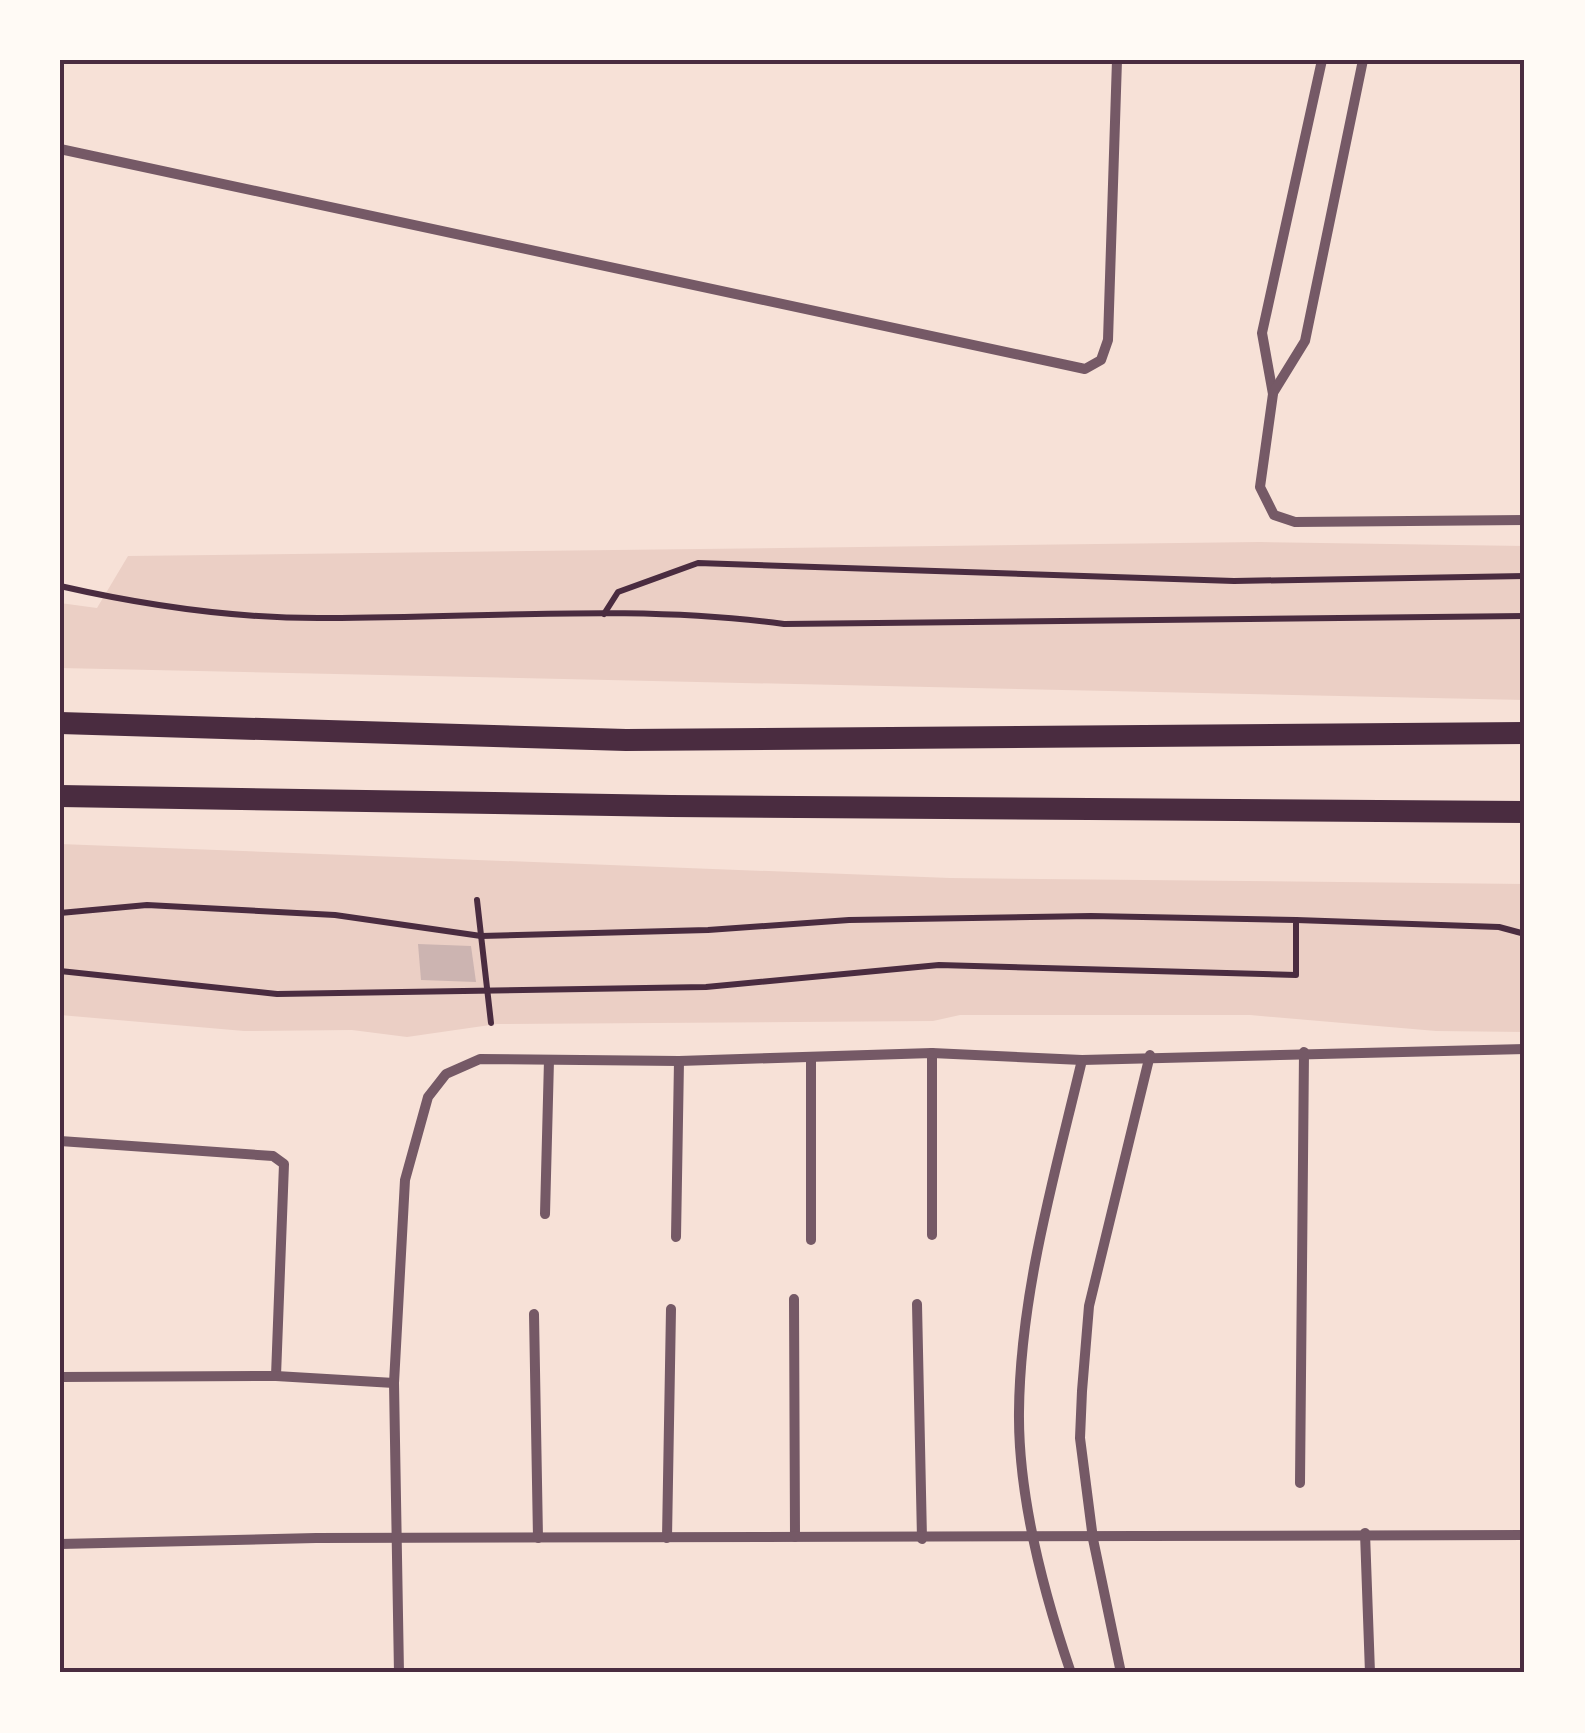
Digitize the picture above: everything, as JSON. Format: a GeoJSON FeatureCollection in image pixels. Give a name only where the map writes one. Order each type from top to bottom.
{"type":"FeatureCollection","features":[{"type":"Feature","properties":{"kind":"main road"},"geometry":{"type":"LineString","coordinates":[[60,723],[626,740],[1525,733]]}},
{"type":"Feature","properties":{"kind":"main road"},"geometry":{"type":"LineString","coordinates":[[60,796],[691,806],[1525,812]]}},
{"type":"Feature","properties":{"kind":"street"},"geometry":{"type":"LineString","coordinates":[[60,149],[1084,369],[1101,360],[1108,340],[1116,60]]}},
{"type":"Feature","properties":{"kind":"street"},"geometry":{"type":"LineString","coordinates":[[1322,60],[1262,333],[1272,394],[1260,487],[1274,515],[1295,522],[1525,520]]}},
{"type":"Feature","properties":{"kind":"street"},"geometry":{"type":"LineString","coordinates":[[1272,394],[1304,341],[1362,60]]}},
{"type":"Feature","properties":{"kind":"street"},"geometry":{"type":"LineString","coordinates":[[399,1673],[394,1383],[404,1180],[428,1097],[446,1074],[480,1058],[679,1061],[932,1053],[1082,1060],[1525,1049]]}},
{"type":"Feature","properties":{"kind":"street"},"geometry":{"type":"LineString","coordinates":[[1300,1483],[1304,1052]]}},
{"type":"Feature","properties":{"kind":"street"},"geometry":{"type":"LineString","coordinates":[[932,1053],[932,1235]]}},
{"type":"Feature","properties":{"kind":"street"},"geometry":{"type":"LineString","coordinates":[[1120,1673],[1093,1539],[1080,1438],[1089,1306],[1150,1056]]}},
{"type":"Feature","properties":{"kind":"street"},"geometry":{"type":"LineString","coordinates":[[811,1057],[811,1240]]}},
{"type":"Feature","properties":{"kind":"street"},"geometry":{"type":"LineString","coordinates":[[545,1214],[549,1060]]}},
{"type":"Feature","properties":{"kind":"street"},"geometry":{"type":"LineString","coordinates":[[1071,1673],[1034,1539],[1019,1415],[1024,1348],[1046,1210],[1082,1060]]}},
{"type":"Feature","properties":{"kind":"street"},"geometry":{"type":"LineString","coordinates":[[676,1237],[679,1061]]}},
{"type":"Feature","properties":{"kind":"street"},"geometry":{"type":"LineString","coordinates":[[60,1141],[273,1156],[284,1164],[276,1376]]}},
{"type":"Feature","properties":{"kind":"street"},"geometry":{"type":"LineString","coordinates":[[794,1299],[795,1537]]}},
{"type":"Feature","properties":{"kind":"street"},"geometry":{"type":"LineString","coordinates":[[917,1304],[922,1539]]}},
{"type":"Feature","properties":{"kind":"street"},"geometry":{"type":"LineString","coordinates":[[668,1538],[670,1309]]}},
{"type":"Feature","properties":{"kind":"street"},"geometry":{"type":"LineString","coordinates":[[534,1314],[538,1538]]}},
{"type":"Feature","properties":{"kind":"street"},"geometry":{"type":"LineString","coordinates":[[60,1377],[276,1376],[394,1383]]}},
{"type":"Feature","properties":{"kind":"street"},"geometry":{"type":"LineString","coordinates":[[1366,1533],[1370,1673]]}},
{"type":"Feature","properties":{"kind":"street"},"geometry":{"type":"LineString","coordinates":[[60,1544],[316,1538],[1525,1535]]}},
{"type":"Feature","properties":{"kind":"path"},"geometry":{"type":"LineString","coordinates":[[604,615],[618,592],[698,564],[1234,581],[1525,576]]}},
{"type":"Feature","properties":{"kind":"path"},"geometry":{"type":"LineString","coordinates":[[60,586],[125,601],[313,618],[702,613],[784,624],[1525,616]]}},
{"type":"Feature","properties":{"kind":"path"},"geometry":{"type":"LineString","coordinates":[[477,900],[491,1023]]}},
{"type":"Feature","properties":{"kind":"path"},"geometry":{"type":"LineString","coordinates":[[60,912],[147,905],[336,915],[481,936],[708,930],[850,920],[1091,916],[1499,927],[1525,934]]}},
{"type":"Feature","properties":{"kind":"path"},"geometry":{"type":"LineString","coordinates":[[60,971],[277,994],[706,987],[939,965],[1296,975],[1296,920]]}},
{"type":"Feature","properties":{"kind":"shaded area"},"geometry":{"type":"Polygon","coordinates":[[[1260,542],[1525,546],[1525,700],[60,668],[60,603],[97,608],[128,556],[1260,542]]]}},
{"type":"Feature","properties":{"kind":"shaded area"},"geometry":{"type":"Polygon","coordinates":[[[60,844],[950,878],[1525,884],[1525,1032],[1436,1031],[1250,1015],[960,1015],[933,1021],[497,1024],[407,1037],[352,1030],[244,1031],[60,1015],[60,844]]]}},
{"type":"Feature","properties":{"kind":"building"},"geometry":{"type":"Polygon","coordinates":[[[418,944],[471,946],[476,982],[421,980],[418,944]]]}}]}
